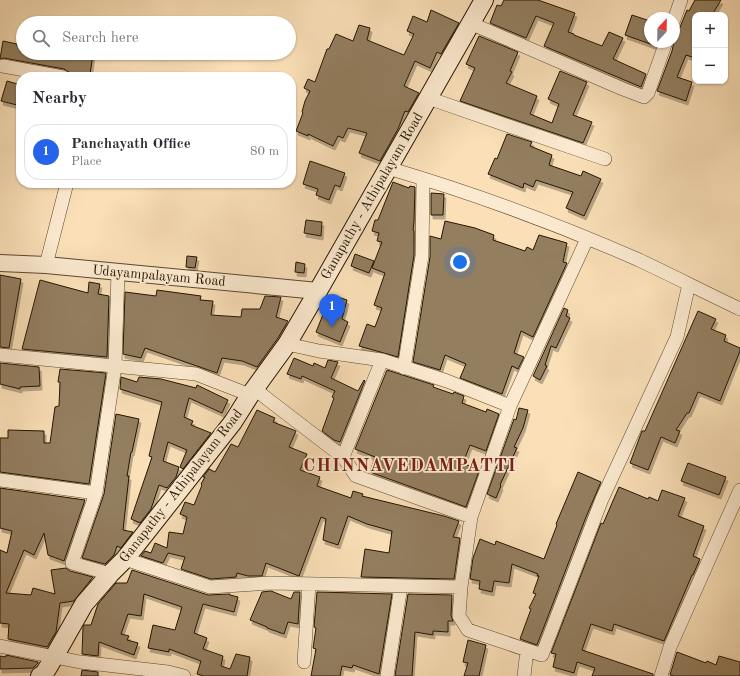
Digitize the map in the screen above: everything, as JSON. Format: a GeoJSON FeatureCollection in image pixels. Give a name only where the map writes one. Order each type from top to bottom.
{"type":"FeatureCollection","features":[{"type":"Feature","properties":{"kind":"main road","name":"Ganapathy - Athipalayam Road"},"geometry":{"type":"LineString","coordinates":[[40,676],[44,674],[84,604],[125,559],[234,422],[287,344],[484,0]]}},
{"type":"Feature","properties":{"kind":"street"},"geometry":{"type":"LineString","coordinates":[[677,12],[681,0]]}},
{"type":"Feature","properties":{"kind":"street"},"geometry":{"type":"LineString","coordinates":[[470,23],[644,97],[648,93],[664,48]]}},
{"type":"Feature","properties":{"kind":"street"},"geometry":{"type":"LineString","coordinates":[[3,66],[36,72]]}},
{"type":"Feature","properties":{"kind":"street"},"geometry":{"type":"LineString","coordinates":[[428,98],[605,159]]}},
{"type":"Feature","properties":{"kind":"street"},"geometry":{"type":"LineString","coordinates":[[388,168],[478,197],[587,239],[638,260],[740,309]]}},
{"type":"Feature","properties":{"kind":"street"},"geometry":{"type":"LineString","coordinates":[[404,368],[422,256],[423,180]]}},
{"type":"Feature","properties":{"kind":"street"},"geometry":{"type":"LineString","coordinates":[[46,265],[66,188]]}},
{"type":"Feature","properties":{"kind":"street"},"geometry":{"type":"LineString","coordinates":[[587,239],[510,406],[471,517],[461,587],[459,616],[468,630],[542,655],[602,499],[677,337],[689,284]]}},
{"type":"Feature","properties":{"kind":"street","name":"Udayampalayam Road"},"geometry":{"type":"LineString","coordinates":[[0,263],[46,265],[318,291]]}},
{"type":"Feature","properties":{"kind":"street"},"geometry":{"type":"LineString","coordinates":[[110,574],[72,563],[96,492],[115,366],[118,272]]}},
{"type":"Feature","properties":{"kind":"street"},"geometry":{"type":"LineString","coordinates":[[287,344],[319,351],[382,360],[447,381],[510,406]]}},
{"type":"Feature","properties":{"kind":"street"},"geometry":{"type":"LineString","coordinates":[[0,355],[196,374],[253,392],[270,402],[343,457],[356,476],[471,517]]}},
{"type":"Feature","properties":{"kind":"street"},"geometry":{"type":"LineString","coordinates":[[343,457],[382,360]]}},
{"type":"Feature","properties":{"kind":"street"},"geometry":{"type":"LineString","coordinates":[[0,480],[96,492]]}},
{"type":"Feature","properties":{"kind":"street"},"geometry":{"type":"LineString","coordinates":[[661,676],[670,647],[740,490]]}},
{"type":"Feature","properties":{"kind":"street"},"geometry":{"type":"LineString","coordinates":[[125,559],[210,587],[270,583],[461,587]]}},
{"type":"Feature","properties":{"kind":"street"},"geometry":{"type":"LineString","coordinates":[[304,662],[309,584]]}},
{"type":"Feature","properties":{"kind":"street"},"geometry":{"type":"LineString","coordinates":[[387,676],[401,586]]}},
{"type":"Feature","properties":{"kind":"street"},"geometry":{"type":"LineString","coordinates":[[0,646],[80,662],[168,672],[184,676]]}},
{"type":"Feature","properties":{"kind":"street"},"geometry":{"type":"LineString","coordinates":[[524,676],[527,650]]}},
{"type":"Feature","properties":{"kind":"building"},"geometry":{"type":"Polygon","coordinates":[[[504,0],[538,0],[575,13],[568,32],[602,46],[609,32],[623,38],[613,59],[646,74],[641,87],[544,46],[554,23],[536,16],[526,38],[490,23],[497,5],[501,6],[504,0]]]}},
{"type":"Feature","properties":{"kind":"building"},"geometry":{"type":"Polygon","coordinates":[[[695,0],[721,0],[714,12],[692,12],[692,57],[686,55],[677,77],[692,82],[686,101],[657,91],[673,48],[680,48],[680,27],[687,10],[689,11],[695,0]]]}},
{"type":"Feature","properties":{"kind":"building"},"geometry":{"type":"Polygon","coordinates":[[[431,10],[459,23],[441,54],[437,52],[430,68],[415,61],[404,86],[419,93],[408,112],[405,111],[398,129],[380,161],[359,153],[367,133],[348,128],[343,138],[338,136],[333,146],[308,134],[308,136],[296,131],[303,113],[305,101],[310,91],[304,88],[308,79],[315,82],[327,49],[329,49],[336,34],[353,41],[359,25],[370,28],[367,40],[404,55],[414,34],[407,31],[413,16],[427,22],[431,10]]]}},
{"type":"Feature","properties":{"kind":"building"},"geometry":{"type":"Polygon","coordinates":[[[632,15],[644,19],[644,42],[625,35],[632,15]]]}},
{"type":"Feature","properties":{"kind":"building"},"geometry":{"type":"Polygon","coordinates":[[[479,36],[518,52],[510,71],[512,72],[506,83],[537,96],[530,114],[552,123],[559,104],[548,99],[560,71],[587,82],[573,115],[592,122],[583,143],[460,101],[475,68],[466,64],[479,36]]]}},
{"type":"Feature","properties":{"kind":"building"},"geometry":{"type":"Polygon","coordinates":[[[3,41],[16,44],[16,60],[92,60],[90,72],[68,72],[64,69],[4,58],[0,59],[3,41]]]}},
{"type":"Feature","properties":{"kind":"building"},"geometry":{"type":"Polygon","coordinates":[[[7,81],[16,84],[16,105],[1,101],[7,81]]]}},
{"type":"Feature","properties":{"kind":"building"},"geometry":{"type":"Polygon","coordinates":[[[507,134],[532,142],[530,146],[552,155],[549,165],[581,176],[583,171],[601,179],[584,216],[566,208],[573,192],[536,180],[533,187],[524,183],[523,188],[488,174],[495,158],[497,159],[507,134]]]}},
{"type":"Feature","properties":{"kind":"building"},"geometry":{"type":"Polygon","coordinates":[[[310,161],[345,173],[340,187],[335,185],[329,200],[316,195],[318,189],[303,184],[310,161]]]}},
{"type":"Feature","properties":{"kind":"building"},"geometry":{"type":"Polygon","coordinates":[[[393,182],[409,188],[410,186],[415,187],[413,230],[414,255],[398,357],[359,346],[367,324],[375,327],[382,308],[374,305],[385,273],[372,268],[382,242],[377,241],[379,233],[372,231],[375,220],[378,220],[393,182]]]}},
{"type":"Feature","properties":{"kind":"building"},"geometry":{"type":"Polygon","coordinates":[[[431,193],[444,194],[443,215],[431,215],[431,193]]]}},
{"type":"Feature","properties":{"kind":"building"},"geometry":{"type":"Polygon","coordinates":[[[306,220],[322,222],[321,236],[304,233],[306,220]]]}},
{"type":"Feature","properties":{"kind":"building"},"geometry":{"type":"Polygon","coordinates":[[[445,221],[475,228],[494,235],[493,240],[525,251],[527,247],[533,250],[539,235],[567,243],[563,262],[567,263],[533,337],[521,331],[514,353],[524,357],[518,369],[512,366],[502,394],[460,378],[466,364],[445,355],[440,370],[413,362],[430,257],[430,236],[441,239],[445,221]]]}},
{"type":"Feature","properties":{"kind":"building"},"geometry":{"type":"Polygon","coordinates":[[[355,254],[374,261],[369,273],[351,266],[355,254]]]}},
{"type":"Feature","properties":{"kind":"building"},"geometry":{"type":"Polygon","coordinates":[[[187,256],[197,257],[195,268],[186,267],[187,256]]]}},
{"type":"Feature","properties":{"kind":"building"},"geometry":{"type":"Polygon","coordinates":[[[296,262],[305,264],[304,273],[295,272],[296,262]]]}},
{"type":"Feature","properties":{"kind":"building"},"geometry":{"type":"Polygon","coordinates":[[[0,275],[21,279],[9,348],[0,347],[0,275]]]}},
{"type":"Feature","properties":{"kind":"building"},"geometry":{"type":"Polygon","coordinates":[[[40,280],[88,293],[89,282],[100,284],[98,294],[109,296],[107,357],[22,349],[40,280]]]}},
{"type":"Feature","properties":{"kind":"building"},"geometry":{"type":"Polygon","coordinates":[[[157,290],[201,296],[200,300],[213,301],[211,315],[241,317],[242,309],[260,309],[265,296],[281,297],[276,317],[288,321],[278,338],[257,367],[242,361],[222,358],[217,373],[145,348],[141,358],[123,354],[125,292],[156,296],[157,290]]]}},
{"type":"Feature","properties":{"kind":"building"},"geometry":{"type":"Polygon","coordinates":[[[338,297],[347,300],[342,319],[348,322],[340,342],[316,332],[324,312],[333,315],[338,297]]]}},
{"type":"Feature","properties":{"kind":"building"},"geometry":{"type":"Polygon","coordinates":[[[564,308],[568,310],[566,316],[570,318],[556,348],[551,346],[545,365],[547,366],[540,380],[533,376],[564,308]]]}},
{"type":"Feature","properties":{"kind":"building"},"geometry":{"type":"Polygon","coordinates":[[[698,311],[716,319],[711,329],[726,335],[724,341],[740,348],[740,351],[720,401],[698,392],[689,413],[687,413],[676,430],[680,431],[675,443],[661,437],[648,470],[630,463],[642,431],[645,431],[698,311]]]}},
{"type":"Feature","properties":{"kind":"building"},"geometry":{"type":"Polygon","coordinates":[[[294,358],[313,366],[314,363],[325,368],[328,360],[338,362],[331,378],[358,391],[364,380],[365,381],[340,442],[334,440],[322,431],[334,398],[332,397],[335,391],[302,376],[301,379],[287,374],[294,358]]]}},
{"type":"Feature","properties":{"kind":"building"},"geometry":{"type":"Polygon","coordinates":[[[0,363],[39,367],[40,386],[20,387],[20,389],[0,384],[0,363]]]}},
{"type":"Feature","properties":{"kind":"building"},"geometry":{"type":"Polygon","coordinates":[[[60,369],[106,373],[89,484],[0,472],[0,438],[8,438],[8,430],[44,431],[44,443],[50,443],[55,407],[59,406],[60,382],[58,382],[60,369]]]}},
{"type":"Feature","properties":{"kind":"building"},"geometry":{"type":"Polygon","coordinates":[[[387,370],[434,385],[433,387],[453,394],[454,392],[464,396],[462,403],[486,412],[487,409],[499,414],[486,451],[470,445],[463,463],[470,466],[469,468],[479,471],[466,507],[370,472],[375,457],[355,449],[387,370]]]}},
{"type":"Feature","properties":{"kind":"building"},"geometry":{"type":"Polygon","coordinates":[[[121,377],[137,382],[139,377],[161,379],[196,388],[197,385],[228,400],[222,413],[189,398],[184,417],[193,421],[191,425],[211,433],[183,469],[180,467],[187,450],[168,442],[163,461],[179,467],[176,477],[167,488],[159,485],[151,509],[140,523],[131,519],[152,457],[149,456],[162,402],[120,389],[121,377]]]}},
{"type":"Feature","properties":{"kind":"building"},"geometry":{"type":"Polygon","coordinates":[[[519,408],[528,410],[523,428],[514,447],[517,448],[500,485],[501,486],[496,498],[487,494],[514,419],[516,420],[519,408]]]}},
{"type":"Feature","properties":{"kind":"building"},"geometry":{"type":"Polygon","coordinates":[[[257,410],[275,418],[273,422],[296,431],[289,447],[307,454],[300,470],[320,477],[317,486],[351,498],[353,491],[363,494],[362,496],[459,521],[453,537],[460,538],[454,579],[361,577],[365,549],[389,553],[392,531],[367,524],[348,516],[338,545],[323,540],[326,519],[321,517],[299,576],[266,563],[262,576],[248,576],[237,573],[236,577],[211,579],[181,569],[185,557],[168,553],[163,563],[141,556],[145,551],[151,553],[155,543],[167,548],[169,532],[183,534],[187,517],[180,514],[185,502],[194,505],[205,477],[203,477],[209,469],[215,472],[231,444],[238,447],[257,410]]]}},
{"type":"Feature","properties":{"kind":"building"},"geometry":{"type":"Polygon","coordinates":[[[116,414],[139,419],[127,476],[129,476],[123,530],[133,532],[121,548],[117,546],[114,555],[105,564],[82,558],[104,494],[116,414]]]}},
{"type":"Feature","properties":{"kind":"building"},"geometry":{"type":"Polygon","coordinates":[[[688,463],[726,477],[719,495],[681,481],[688,463]]]}},
{"type":"Feature","properties":{"kind":"building"},"geometry":{"type":"Polygon","coordinates":[[[578,472],[601,482],[537,645],[520,639],[531,609],[529,608],[536,594],[533,593],[539,576],[537,576],[538,574],[512,564],[509,583],[494,581],[492,592],[479,589],[480,581],[470,579],[473,558],[480,539],[495,545],[496,541],[544,559],[557,525],[556,524],[578,472]]]}},
{"type":"Feature","properties":{"kind":"building"},"geometry":{"type":"Polygon","coordinates":[[[619,487],[648,499],[649,497],[658,501],[662,490],[685,498],[678,516],[704,526],[693,556],[700,559],[664,641],[614,624],[612,631],[591,624],[582,650],[653,674],[653,676],[592,676],[595,668],[577,662],[574,673],[553,667],[556,654],[551,653],[601,523],[603,524],[619,487]]]}},
{"type":"Feature","properties":{"kind":"building"},"geometry":{"type":"Polygon","coordinates":[[[0,488],[85,500],[64,561],[48,555],[44,533],[34,555],[24,550],[6,593],[31,595],[33,588],[55,594],[51,570],[66,568],[70,571],[93,577],[74,601],[60,603],[56,632],[47,647],[8,639],[9,624],[0,623],[0,550],[7,553],[12,531],[0,528],[0,488]]]}},
{"type":"Feature","properties":{"kind":"building"},"geometry":{"type":"Polygon","coordinates":[[[132,570],[208,595],[230,594],[238,597],[234,612],[203,604],[194,633],[207,638],[203,649],[223,656],[221,666],[230,669],[236,654],[250,657],[247,676],[204,676],[197,674],[201,661],[169,649],[169,652],[148,648],[153,625],[175,630],[182,607],[144,594],[141,616],[128,614],[121,634],[129,636],[127,640],[138,643],[134,655],[99,642],[98,656],[82,654],[84,625],[91,625],[98,604],[116,583],[127,583],[132,570]]]}},
{"type":"Feature","properties":{"kind":"building"},"geometry":{"type":"Polygon","coordinates":[[[271,591],[291,599],[294,592],[300,592],[298,624],[288,622],[284,634],[250,620],[262,592],[271,591]]]}},
{"type":"Feature","properties":{"kind":"building"},"geometry":{"type":"Polygon","coordinates":[[[317,592],[392,594],[379,674],[353,665],[352,668],[342,666],[340,676],[311,676],[316,649],[313,648],[316,628],[314,627],[317,592]]]}},
{"type":"Feature","properties":{"kind":"building"},"geometry":{"type":"Polygon","coordinates":[[[408,594],[452,595],[451,615],[453,621],[448,621],[448,632],[433,631],[433,635],[415,632],[412,676],[395,676],[408,594]]]}},
{"type":"Feature","properties":{"kind":"building"},"geometry":{"type":"Polygon","coordinates":[[[468,640],[486,645],[479,676],[464,676],[468,663],[463,662],[468,640]]]}},
{"type":"Feature","properties":{"kind":"building"},"geometry":{"type":"Polygon","coordinates":[[[677,652],[706,663],[707,661],[716,665],[719,656],[740,662],[740,676],[670,675],[677,652]]]}},
{"type":"Feature","properties":{"kind":"building"},"geometry":{"type":"Polygon","coordinates":[[[6,655],[38,663],[33,668],[0,669],[0,656],[6,657],[6,655]]]}},
{"type":"Feature","properties":{"kind":"building"},"geometry":{"type":"Polygon","coordinates":[[[82,670],[98,672],[98,676],[81,676],[82,670]]]}},
{"type":"Feature","properties":{"kind":"place","name":"Panchayath Office"},"geometry":{"type":"Point","coordinates":[332,327]}},
{"type":"Feature","properties":{"kind":"district","name":"CHINNAVEDAMPATTI"},"geometry":{"type":"Point","coordinates":[410,466]}}]}
